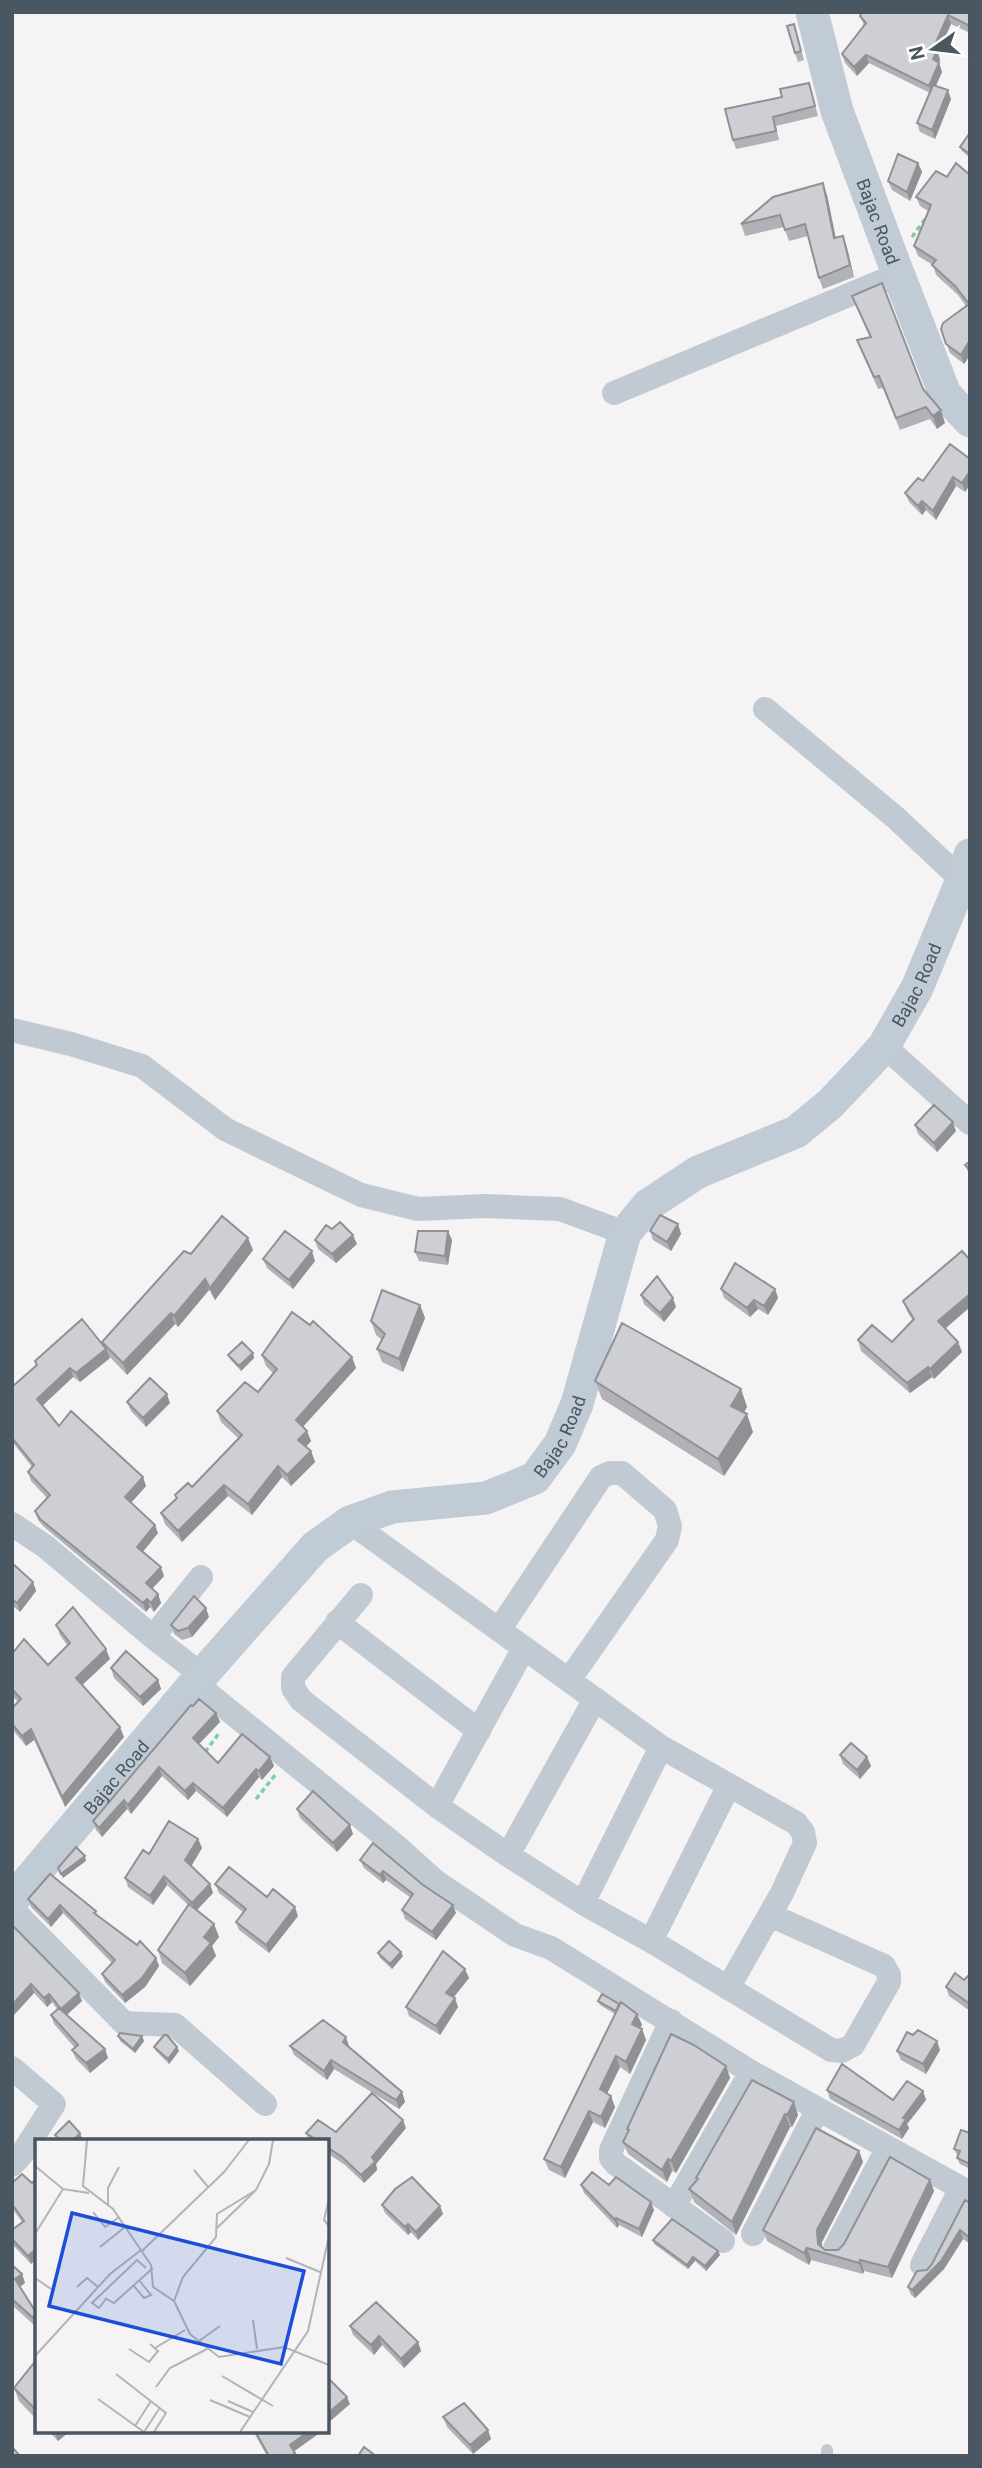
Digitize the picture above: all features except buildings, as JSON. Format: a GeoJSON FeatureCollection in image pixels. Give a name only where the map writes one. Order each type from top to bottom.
{"type":"FeatureCollection","features":[{"type":"Feature","properties":{"kind":"street","name":"Bajac Road"},"geometry":{"type":"LineString","coordinates":[[812,12],[837,111],[945,394],[970,421]]}},
{"type":"Feature","properties":{"kind":"street"},"geometry":{"type":"LineString","coordinates":[[614,393],[897,268]]}},
{"type":"Feature","properties":{"kind":"street"},"geometry":{"type":"LineString","coordinates":[[765,709],[896,818],[966,868]]}},
{"type":"Feature","properties":{"kind":"street","name":"Bajac Road"},"geometry":{"type":"LineString","coordinates":[[12,1900],[315,1547],[350,1522],[392,1507],[486,1498],[535,1478],[560,1444],[577,1404],[625,1233],[648,1205],[698,1172],[796,1132],[830,1104],[884,1046],[917,988],[966,868]]}},
{"type":"Feature","properties":{"kind":"street"},"geometry":{"type":"LineString","coordinates":[[12,1030],[71,1044],[142,1066],[225,1129],[361,1195],[418,1209],[486,1206],[560,1209],[625,1233]]}},
{"type":"Feature","properties":{"kind":"street"},"geometry":{"type":"LineString","coordinates":[[884,1046],[970,1123]]}},
{"type":"Feature","properties":{"kind":"street"},"geometry":{"type":"LineString","coordinates":[[499,1630],[601,1477],[610,1473],[622,1473],[665,1510],[670,1526],[667,1540],[569,1680]]}},
{"type":"Feature","properties":{"kind":"street"},"geometry":{"type":"LineString","coordinates":[[350,1522],[661,1746],[796,1823],[803,1832],[805,1843],[770,1915],[729,1988]]}},
{"type":"Feature","properties":{"kind":"street"},"geometry":{"type":"LineString","coordinates":[[12,1524],[46,1547],[153,1637],[288,1759],[446,1889],[516,1935],[551,1948],[751,2072],[965,2191],[922,2264]]}},
{"type":"Feature","properties":{"kind":"street"},"geometry":{"type":"LineString","coordinates":[[153,1637],[201,1577]]}},
{"type":"Feature","properties":{"kind":"street"},"geometry":{"type":"LineString","coordinates":[[361,1595],[293,1676],[293,1688],[301,1700],[437,1805],[583,1903],[831,2050],[842,2051],[853,2045],[889,1982],[884,1966],[770,1915]]}},
{"type":"Feature","properties":{"kind":"street"},"geometry":{"type":"LineString","coordinates":[[337,1622],[479,1731]]}},
{"type":"Feature","properties":{"kind":"street"},"geometry":{"type":"LineString","coordinates":[[437,1805],[524,1648]]}},
{"type":"Feature","properties":{"kind":"street"},"geometry":{"type":"LineString","coordinates":[[508,1855],[595,1699]]}},
{"type":"Feature","properties":{"kind":"street"},"geometry":{"type":"LineString","coordinates":[[583,1903],[661,1746]]}},
{"type":"Feature","properties":{"kind":"street"},"geometry":{"type":"LineString","coordinates":[[651,1941],[729,1785]]}},
{"type":"Feature","properties":{"kind":"street"},"geometry":{"type":"LineString","coordinates":[[12,1909],[124,2023],[175,2025],[265,2104]]}},
{"type":"Feature","properties":{"kind":"street"},"geometry":{"type":"LineString","coordinates":[[671,2021],[611,2150],[611,2158],[723,2241]]}},
{"type":"Feature","properties":{"kind":"street"},"geometry":{"type":"LineString","coordinates":[[12,2068],[54,2104],[12,2165]]}},
{"type":"Feature","properties":{"kind":"street"},"geometry":{"type":"LineString","coordinates":[[674,2206],[751,2072]]}},
{"type":"Feature","properties":{"kind":"street"},"geometry":{"type":"LineString","coordinates":[[753,2234],[818,2109]]}},
{"type":"Feature","properties":{"kind":"street"},"geometry":{"type":"LineString","coordinates":[[835,2248],[887,2149]]}},
{"type":"Feature","properties":{"kind":"path"},"geometry":{"type":"LineString","coordinates":[[897,268],[933,207]]}},
{"type":"Feature","properties":{"kind":"path"},"geometry":{"type":"LineString","coordinates":[[256,1799],[288,1759]]}}]}
